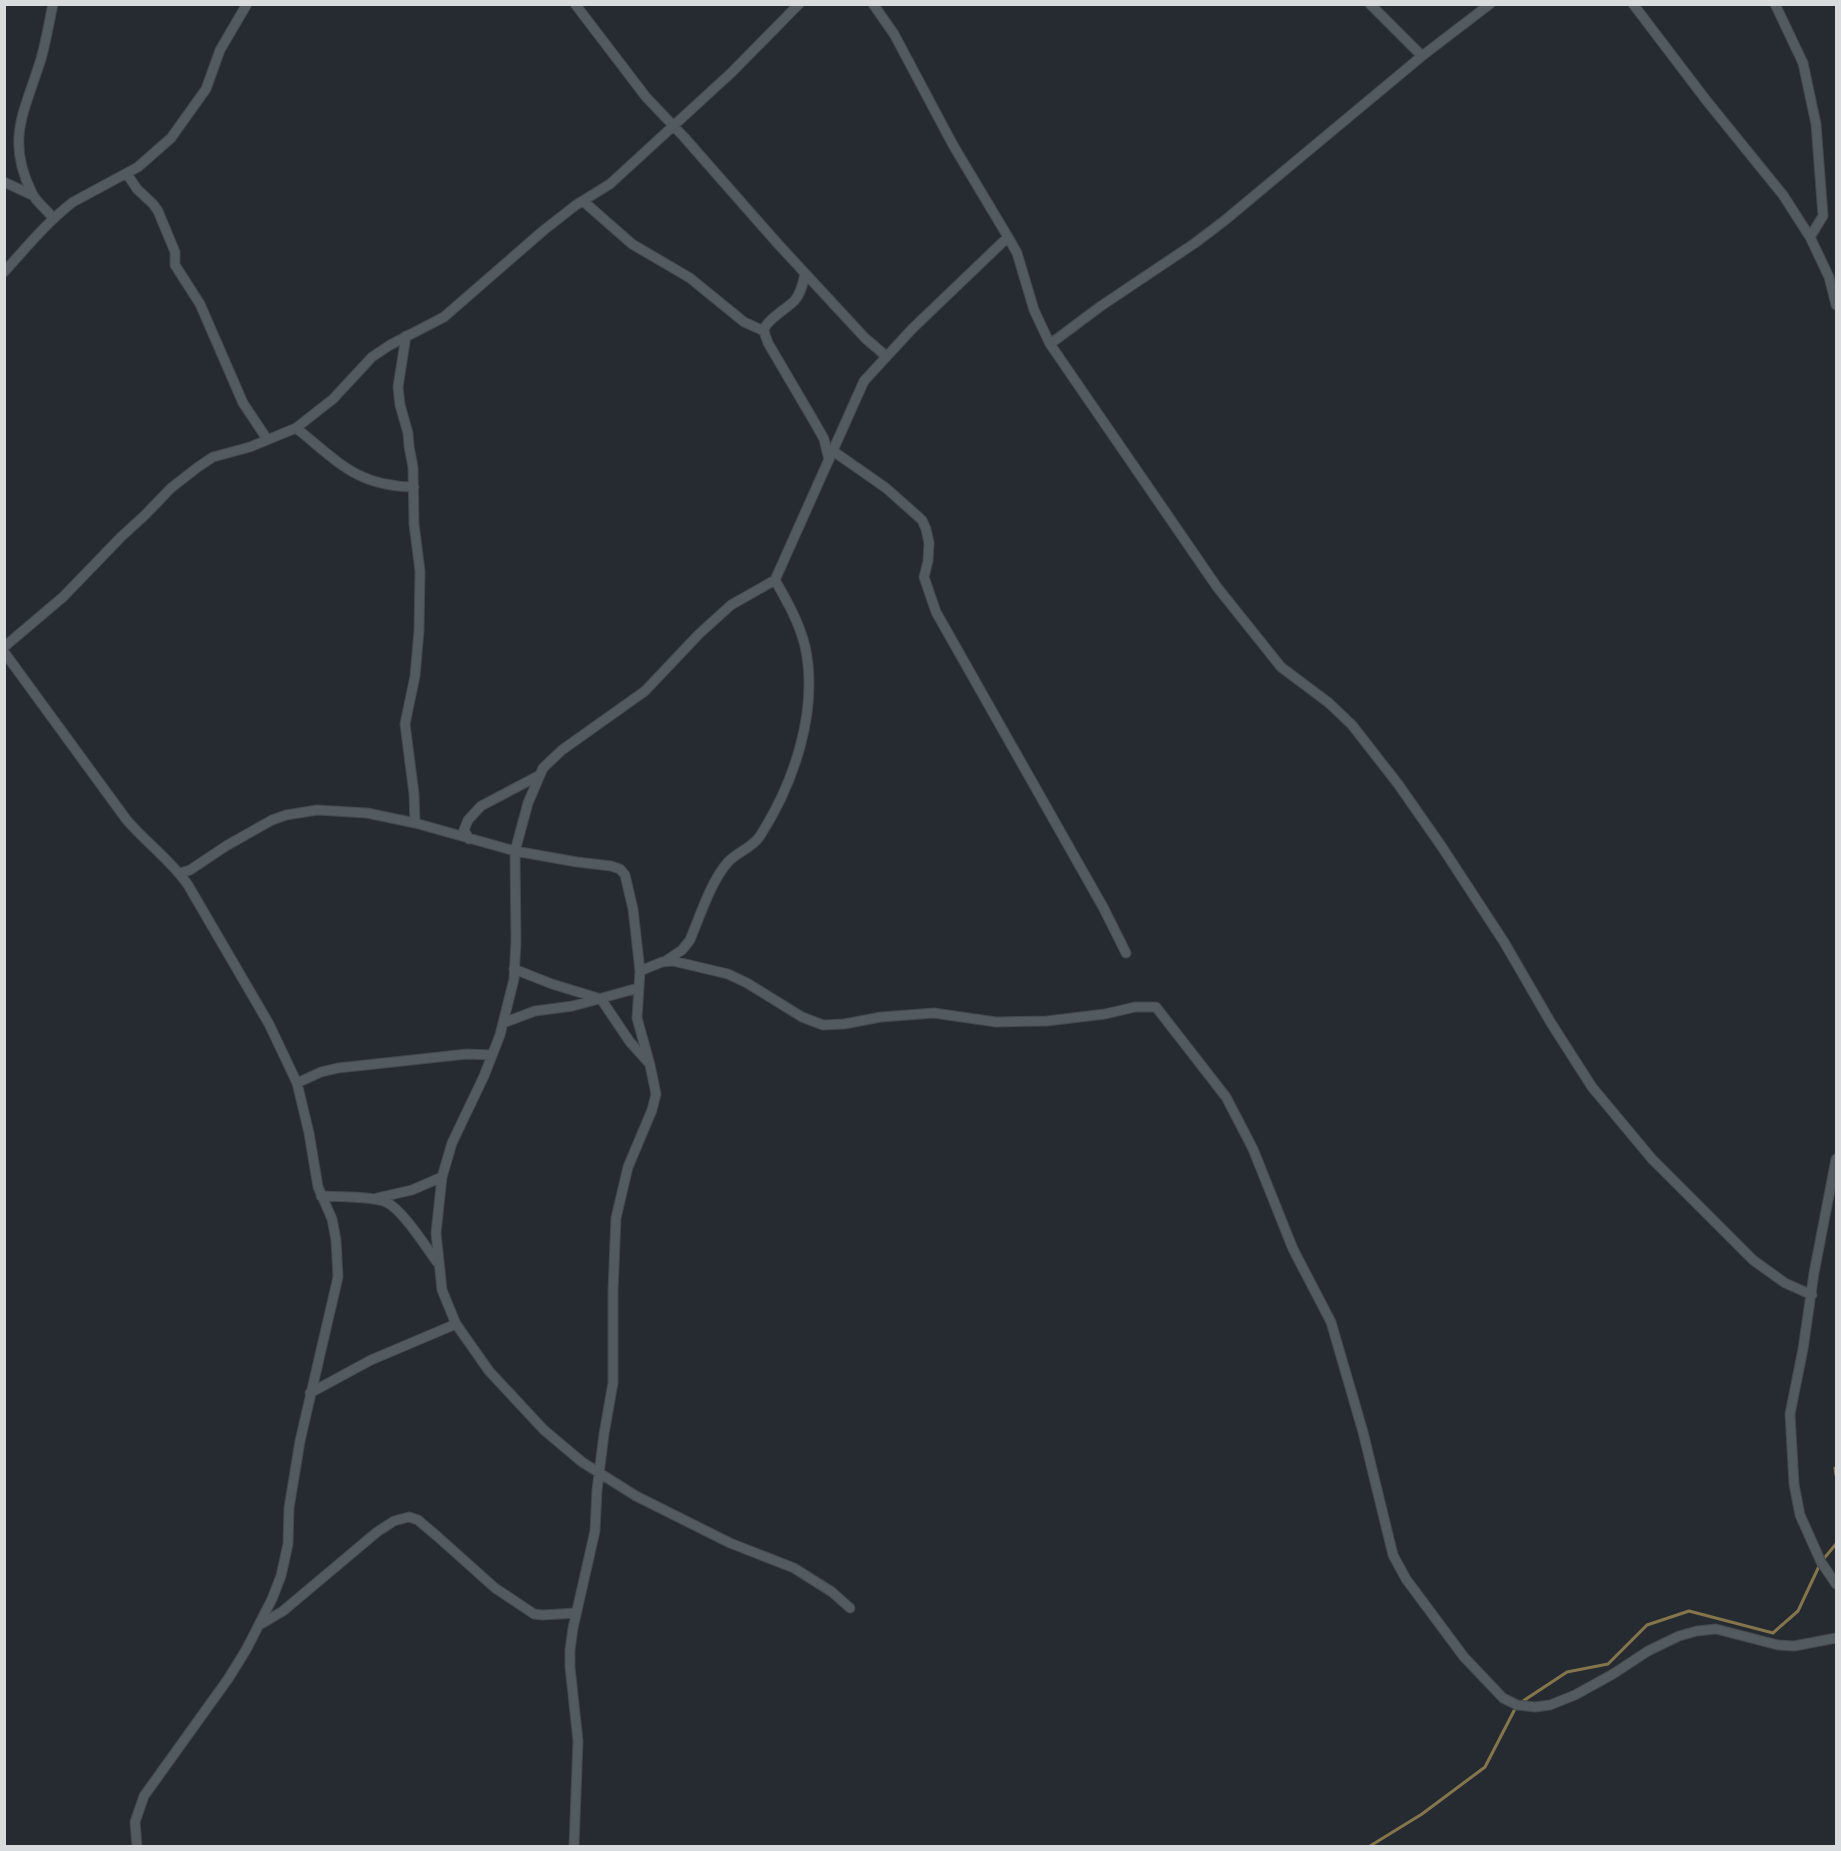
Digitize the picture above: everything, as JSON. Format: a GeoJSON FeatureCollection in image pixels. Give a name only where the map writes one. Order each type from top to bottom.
{"type":"FeatureCollection","features":[{"type":"Feature","properties":{"kind":"street"},"geometry":{"type":"LineString","coordinates":[[52,4],[40,60],[23,109],[18,130],[18,146],[33,195],[53,218]]}},
{"type":"Feature","properties":{"kind":"street"},"geometry":{"type":"LineString","coordinates":[[4,272],[53,218],[73,202],[144,163],[178,130],[206,89],[220,50],[247,4]]}},
{"type":"Feature","properties":{"kind":"street"},"geometry":{"type":"LineString","coordinates":[[575,4],[637,87],[805,274],[865,338],[886,356]]}},
{"type":"Feature","properties":{"kind":"street"},"geometry":{"type":"LineString","coordinates":[[4,647],[63,597],[121,537],[171,489],[198,467],[213,457],[250,447],[296,428],[333,399],[372,357],[447,315],[516,254],[583,201],[610,184],[731,73],[799,4]]}},
{"type":"Feature","properties":{"kind":"street"},"geometry":{"type":"LineString","coordinates":[[873,4],[894,34],[952,145],[1017,253],[1034,310],[1050,344],[1217,587],[1281,667],[1352,725],[1398,784],[1504,942],[1551,1023],[1592,1087],[1652,1159],[1753,1260],[1785,1283],[1812,1295]]}},
{"type":"Feature","properties":{"kind":"street"},"geometry":{"type":"LineString","coordinates":[[1370,4],[1422,56]]}},
{"type":"Feature","properties":{"kind":"street"},"geometry":{"type":"LineString","coordinates":[[1050,344],[1101,306],[1196,243],[1422,56],[1490,4]]}},
{"type":"Feature","properties":{"kind":"street"},"geometry":{"type":"LineString","coordinates":[[1633,4],[1718,116],[1782,195],[1810,237],[1828,277],[1836,305]]}},
{"type":"Feature","properties":{"kind":"street"},"geometry":{"type":"LineString","coordinates":[[1775,4],[1803,63],[1815,124],[1823,216],[1810,237]]}},
{"type":"Feature","properties":{"kind":"street"},"geometry":{"type":"LineString","coordinates":[[127,174],[137,189],[158,211],[175,252],[175,265],[200,304],[243,403],[267,439]]}},
{"type":"Feature","properties":{"kind":"street"},"geometry":{"type":"LineString","coordinates":[[4,182],[33,195]]}},
{"type":"Feature","properties":{"kind":"street"},"geometry":{"type":"LineString","coordinates":[[583,201],[632,244],[690,278],[744,322],[764,332]]}},
{"type":"Feature","properties":{"kind":"street"},"geometry":{"type":"LineString","coordinates":[[850,1608],[823,1586],[794,1568],[730,1543],[636,1496],[600,1474],[544,1430],[505,1390],[476,1354],[456,1324],[442,1290],[436,1233],[442,1177],[452,1143],[484,1076],[503,1023],[514,969],[516,941],[515,851],[538,776],[550,760],[562,750],[645,691],[699,634],[731,605],[775,580],[860,388],[886,356],[1008,237]]}},
{"type":"Feature","properties":{"kind":"street"},"geometry":{"type":"LineString","coordinates":[[805,274],[799,295],[765,327],[764,332],[768,343],[831,455],[886,488],[925,525],[929,550],[924,577],[936,612],[1097,897],[1126,953]]}},
{"type":"Feature","properties":{"kind":"street"},"geometry":{"type":"LineString","coordinates":[[406,336],[398,397],[408,433],[414,487],[414,524],[420,571],[419,631],[415,676],[405,724],[414,794],[415,823]]}},
{"type":"Feature","properties":{"kind":"street"},"geometry":{"type":"LineString","coordinates":[[296,428],[347,470],[363,479],[384,486],[414,487]]}},
{"type":"Feature","properties":{"kind":"street"},"geometry":{"type":"LineString","coordinates":[[640,971],[671,958],[685,947],[724,867],[734,856],[748,848],[759,837],[783,794],[801,742],[805,726],[808,688],[805,647],[791,609],[775,580]]}},
{"type":"Feature","properties":{"kind":"street"},"geometry":{"type":"LineString","coordinates":[[4,652],[126,819],[180,873],[196,896],[269,1024],[297,1083],[321,1196],[332,1219],[336,1240],[338,1276],[293,1476],[285,1560],[261,1624],[228,1679],[144,1796],[135,1822],[137,1846]]}},
{"type":"Feature","properties":{"kind":"street"},"geometry":{"type":"LineString","coordinates":[[469,839],[464,830],[473,813],[481,806],[538,776]]}},
{"type":"Feature","properties":{"kind":"street"},"geometry":{"type":"LineString","coordinates":[[180,873],[190,870],[257,829],[286,815],[317,810],[367,813],[415,823],[515,851],[611,866],[623,872],[633,909],[640,971],[637,1018],[656,1094],[655,1102],[628,1167],[616,1218],[613,1291],[614,1374],[591,1553],[571,1639],[570,1667],[578,1741],[574,1846]]}},
{"type":"Feature","properties":{"kind":"street"},"geometry":{"type":"LineString","coordinates":[[662,962],[688,963],[728,974],[802,1017],[823,1025],[934,1013],[996,1022],[1047,1021],[1105,1014],[1135,1007],[1156,1007],[1233,1109],[1253,1149],[1293,1250],[1331,1322],[1393,1555],[1406,1579],[1464,1657],[1503,1698],[1517,1705],[1535,1707],[1550,1705],[1575,1695],[1679,1636],[1697,1630],[1716,1629],[1778,1645],[1794,1646],[1836,1638]]}},
{"type":"Feature","properties":{"kind":"street"},"geometry":{"type":"LineString","coordinates":[[514,969],[601,999],[630,1042],[650,1065]]}},
{"type":"Feature","properties":{"kind":"street"},"geometry":{"type":"LineString","coordinates":[[503,1023],[535,1011],[573,1006],[638,988]]}},
{"type":"Feature","properties":{"kind":"street"},"geometry":{"type":"LineString","coordinates":[[297,1083],[321,1071],[338,1068],[467,1054],[492,1055]]}},
{"type":"Feature","properties":{"kind":"street"},"geometry":{"type":"LineString","coordinates":[[1836,1159],[1790,1414],[1790,1447],[1800,1515],[1821,1562],[1836,1584]]}},
{"type":"Feature","properties":{"kind":"street"},"geometry":{"type":"LineString","coordinates":[[375,1199],[412,1190],[442,1177]]}},
{"type":"Feature","properties":{"kind":"street"},"geometry":{"type":"LineString","coordinates":[[321,1196],[375,1199],[388,1203],[401,1216],[438,1264]]}},
{"type":"Feature","properties":{"kind":"street"},"geometry":{"type":"LineString","coordinates":[[310,1393],[371,1360],[456,1324]]}},
{"type":"Feature","properties":{"kind":"street"},"geometry":{"type":"LineString","coordinates":[[261,1624],[283,1611],[377,1532],[394,1521],[410,1516],[418,1520],[495,1588],[534,1614],[576,1613]]}},
{"type":"Feature","properties":{"kind":"waterway"},"geometry":{"type":"LineString","coordinates":[[1836,1468],[1836,1475]]}},
{"type":"Feature","properties":{"kind":"waterway"},"geometry":{"type":"LineString","coordinates":[[1520,1703],[1567,1672],[1608,1664],[1647,1625],[1689,1611],[1773,1633],[1798,1611],[1821,1562],[1836,1544]]}},
{"type":"Feature","properties":{"kind":"waterway"},"geometry":{"type":"LineString","coordinates":[[1370,1846],[1422,1814],[1485,1767],[1516,1707]]}}]}
